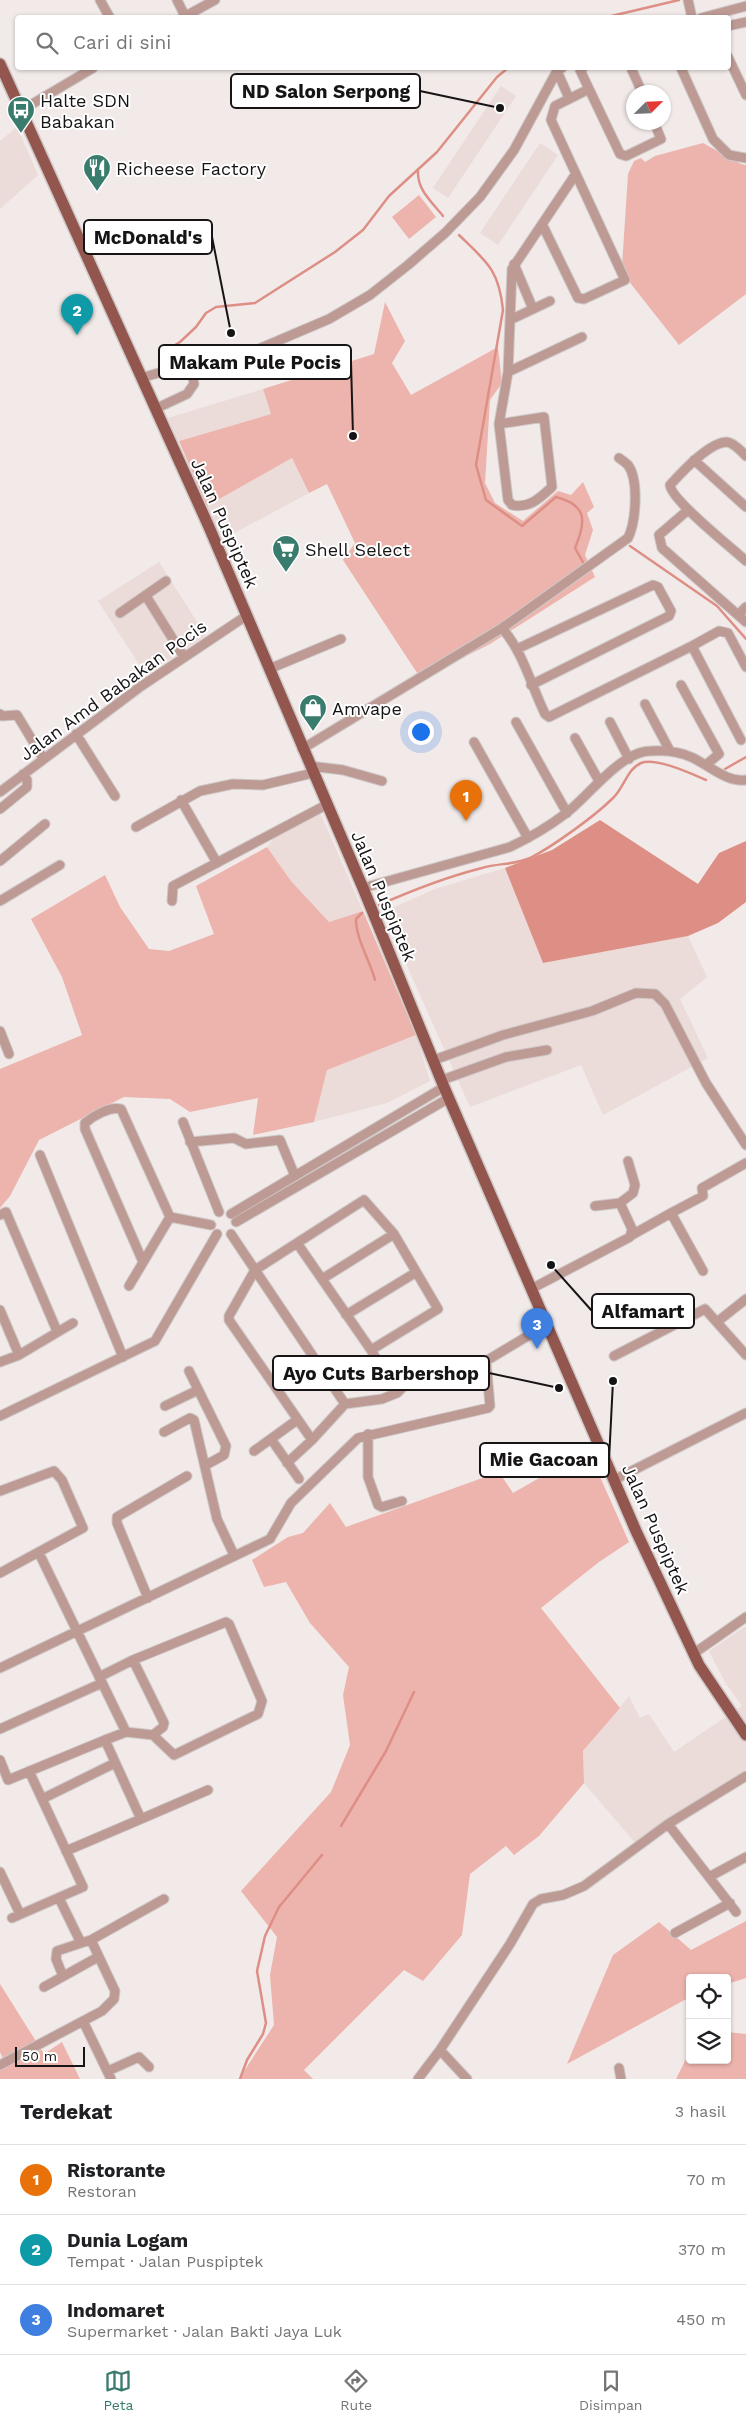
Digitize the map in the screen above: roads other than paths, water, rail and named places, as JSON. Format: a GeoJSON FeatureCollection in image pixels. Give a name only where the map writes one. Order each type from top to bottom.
{"type":"FeatureCollection","features":[{"type":"Feature","properties":{"kind":"main road","name":"Jalan Puspiptek"},"geometry":{"type":"LineString","coordinates":[[0,64],[2,76],[22,110],[270,669],[449,1098],[614,1480],[693,1654],[706,1677],[746,1735]]}},
{"type":"Feature","properties":{"kind":"street"},"geometry":{"type":"LineString","coordinates":[[100,0],[108,15]]}},
{"type":"Feature","properties":{"kind":"street"},"geometry":{"type":"LineString","coordinates":[[177,0],[183,15]]}},
{"type":"Feature","properties":{"kind":"street"},"geometry":{"type":"LineString","coordinates":[[188,15],[215,0]]}},
{"type":"Feature","properties":{"kind":"street"},"geometry":{"type":"LineString","coordinates":[[712,15],[746,6]]}},
{"type":"Feature","properties":{"kind":"street"},"geometry":{"type":"LineString","coordinates":[[731,25],[746,22]]}},
{"type":"Feature","properties":{"kind":"street"},"geometry":{"type":"LineString","coordinates":[[731,63],[746,95]]}},
{"type":"Feature","properties":{"kind":"street"},"geometry":{"type":"LineString","coordinates":[[22,110],[90,70]]}},
{"type":"Feature","properties":{"kind":"street"},"geometry":{"type":"LineString","coordinates":[[192,377],[329,319],[370,295],[416,259],[480,197],[514,150],[558,70]]}},
{"type":"Feature","properties":{"kind":"street"},"geometry":{"type":"LineString","coordinates":[[559,70],[569,98]]}},
{"type":"Feature","properties":{"kind":"street"},"geometry":{"type":"LineString","coordinates":[[580,70],[622,155],[626,156],[661,139],[657,130]]}},
{"type":"Feature","properties":{"kind":"street"},"geometry":{"type":"LineString","coordinates":[[632,70],[639,85]]}},
{"type":"Feature","properties":{"kind":"street"},"geometry":{"type":"LineString","coordinates":[[682,70],[713,139],[729,155],[746,158]]}},
{"type":"Feature","properties":{"kind":"street"},"geometry":{"type":"LineString","coordinates":[[542,224],[578,298],[584,299],[625,280],[551,120],[555,106],[589,89]]}},
{"type":"Feature","properties":{"kind":"street"},"geometry":{"type":"LineString","coordinates":[[499,424],[544,418],[552,487],[534,504],[516,506],[512,505],[508,500],[499,424],[508,372],[514,264],[575,175]]}},
{"type":"Feature","properties":{"kind":"street"},"geometry":{"type":"LineString","coordinates":[[514,264],[533,309]]}},
{"type":"Feature","properties":{"kind":"street"},"geometry":{"type":"LineString","coordinates":[[512,319],[550,301]]}},
{"type":"Feature","properties":{"kind":"street"},"geometry":{"type":"LineString","coordinates":[[508,372],[582,337]]}},
{"type":"Feature","properties":{"kind":"street"},"geometry":{"type":"LineString","coordinates":[[141,378],[179,367],[185,368],[192,377],[194,384],[187,394],[155,409]]}},
{"type":"Feature","properties":{"kind":"street"},"geometry":{"type":"LineString","coordinates":[[746,456],[733,444],[726,442],[719,444],[694,460],[670,485],[670,491],[688,510],[746,561]]}},
{"type":"Feature","properties":{"kind":"street"},"geometry":{"type":"LineString","coordinates":[[302,749],[502,628],[628,538],[632,530],[635,503],[634,478],[628,466],[619,458]]}},
{"type":"Feature","properties":{"kind":"street"},"geometry":{"type":"LineString","coordinates":[[694,460],[746,507]]}},
{"type":"Feature","properties":{"kind":"street"},"geometry":{"type":"LineString","coordinates":[[688,510],[659,535],[662,548],[746,622]]}},
{"type":"Feature","properties":{"kind":"street"},"geometry":{"type":"LineString","coordinates":[[120,613],[166,581]]}},
{"type":"Feature","properties":{"kind":"street"},"geometry":{"type":"LineString","coordinates":[[517,649],[653,585],[658,587],[671,611],[669,616],[531,685]]}},
{"type":"Feature","properties":{"kind":"street"},"geometry":{"type":"LineString","coordinates":[[146,596],[184,657]]}},
{"type":"Feature","properties":{"kind":"street"},"geometry":{"type":"LineString","coordinates":[[738,615],[746,607]]}},
{"type":"Feature","properties":{"kind":"street","name":"Jalan Amd Babakan Pocis"},"geometry":{"type":"LineString","coordinates":[[0,792],[76,734],[184,657],[246,616]]}},
{"type":"Feature","properties":{"kind":"street"},"geometry":{"type":"LineString","coordinates":[[502,628],[517,649],[545,714],[552,717],[692,646],[719,630],[728,633],[746,667]]}},
{"type":"Feature","properties":{"kind":"street"},"geometry":{"type":"LineString","coordinates":[[270,669],[341,639]]}},
{"type":"Feature","properties":{"kind":"street"},"geometry":{"type":"LineString","coordinates":[[692,646],[740,740]]}},
{"type":"Feature","properties":{"kind":"street"},"geometry":{"type":"LineString","coordinates":[[681,685],[719,754],[706,764]]}},
{"type":"Feature","properties":{"kind":"street"},"geometry":{"type":"LineString","coordinates":[[645,704],[670,751]]}},
{"type":"Feature","properties":{"kind":"street"},"geometry":{"type":"LineString","coordinates":[[0,714],[2,716],[17,715],[43,758]]}},
{"type":"Feature","properties":{"kind":"street"},"geometry":{"type":"LineString","coordinates":[[516,722],[567,813]]}},
{"type":"Feature","properties":{"kind":"street"},"geometry":{"type":"LineString","coordinates":[[610,722],[629,759]]}},
{"type":"Feature","properties":{"kind":"street"},"geometry":{"type":"LineString","coordinates":[[76,734],[115,796]]}},
{"type":"Feature","properties":{"kind":"street"},"geometry":{"type":"LineString","coordinates":[[575,738],[599,781]]}},
{"type":"Feature","properties":{"kind":"street"},"geometry":{"type":"LineString","coordinates":[[474,742],[528,838]]}},
{"type":"Feature","properties":{"kind":"street"},"geometry":{"type":"LineString","coordinates":[[363,888],[510,847],[567,813],[599,781],[629,759],[647,751],[670,751],[706,764],[731,780],[746,780]]}},
{"type":"Feature","properties":{"kind":"street"},"geometry":{"type":"LineString","coordinates":[[136,827],[200,791],[233,784],[263,785],[311,769],[343,770],[382,781]]}},
{"type":"Feature","properties":{"kind":"street"},"geometry":{"type":"LineString","coordinates":[[0,809],[27,787],[27,780],[23,774]]}},
{"type":"Feature","properties":{"kind":"street"},"geometry":{"type":"LineString","coordinates":[[181,800],[217,863]]}},
{"type":"Feature","properties":{"kind":"street"},"geometry":{"type":"LineString","coordinates":[[172,901],[173,886],[326,805]]}},
{"type":"Feature","properties":{"kind":"street"},"geometry":{"type":"LineString","coordinates":[[0,861],[45,824]]}},
{"type":"Feature","properties":{"kind":"street"},"geometry":{"type":"LineString","coordinates":[[0,901],[60,865]]}},
{"type":"Feature","properties":{"kind":"street"},"geometry":{"type":"LineString","coordinates":[[434,1060],[503,1035],[592,1011],[636,993],[655,994],[665,1004],[706,1082],[746,1145]]}},
{"type":"Feature","properties":{"kind":"street"},"geometry":{"type":"LineString","coordinates":[[0,1031],[9,1054]]}},
{"type":"Feature","properties":{"kind":"street"},"geometry":{"type":"LineString","coordinates":[[233,1218],[295,1176],[443,1083],[506,1057],[547,1050]]}},
{"type":"Feature","properties":{"kind":"street"},"geometry":{"type":"LineString","coordinates":[[233,1218],[350,1155],[449,1098]]}},
{"type":"Feature","properties":{"kind":"street"},"geometry":{"type":"LineString","coordinates":[[143,1262],[84,1129],[85,1123],[88,1120],[109,1110],[121,1109],[170,1218]]}},
{"type":"Feature","properties":{"kind":"street"},"geometry":{"type":"LineString","coordinates":[[183,1122],[219,1212]]}},
{"type":"Feature","properties":{"kind":"street"},"geometry":{"type":"LineString","coordinates":[[190,1142],[234,1138],[246,1144],[280,1140],[295,1176]]}},
{"type":"Feature","properties":{"kind":"street"},"geometry":{"type":"LineString","coordinates":[[344,1146],[350,1155]]}},
{"type":"Feature","properties":{"kind":"street"},"geometry":{"type":"LineString","coordinates":[[40,1155],[123,1358]]}},
{"type":"Feature","properties":{"kind":"street"},"geometry":{"type":"LineString","coordinates":[[595,1206],[620,1203],[633,1192],[634,1186],[628,1161]]}},
{"type":"Feature","properties":{"kind":"street"},"geometry":{"type":"LineString","coordinates":[[531,1289],[704,1195],[702,1188],[746,1163]]}},
{"type":"Feature","properties":{"kind":"street"},"geometry":{"type":"LineString","coordinates":[[312,1440],[229,1320],[229,1316],[255,1270],[365,1200],[394,1234],[415,1273],[437,1306],[436,1311],[371,1350]]}},
{"type":"Feature","properties":{"kind":"street"},"geometry":{"type":"LineString","coordinates":[[620,1203],[632,1229],[632,1235]]}},
{"type":"Feature","properties":{"kind":"street"},"geometry":{"type":"LineString","coordinates":[[0,1215],[6,1212],[57,1332]]}},
{"type":"Feature","properties":{"kind":"street"},"geometry":{"type":"LineString","coordinates":[[170,1218],[211,1225],[220,1236],[231,1234],[234,1231],[233,1218],[227,1212],[219,1212],[213,1217],[211,1225]]}},
{"type":"Feature","properties":{"kind":"street"},"geometry":{"type":"LineString","coordinates":[[671,1213],[703,1271]]}},
{"type":"Feature","properties":{"kind":"street"},"geometry":{"type":"LineString","coordinates":[[129,1286],[170,1218]]}},
{"type":"Feature","properties":{"kind":"street"},"geometry":{"type":"LineString","coordinates":[[0,1416],[123,1358],[158,1338],[217,1234]]}},
{"type":"Feature","properties":{"kind":"street"},"geometry":{"type":"LineString","coordinates":[[231,1234],[345,1404]]}},
{"type":"Feature","properties":{"kind":"street"},"geometry":{"type":"LineString","coordinates":[[322,1279],[394,1234]]}},
{"type":"Feature","properties":{"kind":"street"},"geometry":{"type":"LineString","coordinates":[[297,1243],[371,1350],[397,1393]]}},
{"type":"Feature","properties":{"kind":"street"},"geometry":{"type":"LineString","coordinates":[[346,1315],[415,1273]]}},
{"type":"Feature","properties":{"kind":"street"},"geometry":{"type":"LineString","coordinates":[[717,1322],[746,1299]]}},
{"type":"Feature","properties":{"kind":"street"},"geometry":{"type":"LineString","coordinates":[[614,1356],[704,1309],[746,1355]]}},
{"type":"Feature","properties":{"kind":"street"},"geometry":{"type":"LineString","coordinates":[[0,1310],[19,1355]]}},
{"type":"Feature","properties":{"kind":"street"},"geometry":{"type":"LineString","coordinates":[[0,1362],[19,1355],[72,1323]]}},
{"type":"Feature","properties":{"kind":"street"},"geometry":{"type":"LineString","coordinates":[[0,1668],[270,1539],[291,1503],[358,1438],[368,1434],[417,1425],[488,1408],[490,1406],[486,1360],[546,1325]]}},
{"type":"Feature","properties":{"kind":"street"},"geometry":{"type":"LineString","coordinates":[[189,1371],[226,1446],[224,1455],[206,1465]]}},
{"type":"Feature","properties":{"kind":"street"},"geometry":{"type":"LineString","coordinates":[[287,1463],[312,1440],[345,1404],[382,1399],[397,1393],[415,1375]]}},
{"type":"Feature","properties":{"kind":"street"},"geometry":{"type":"LineString","coordinates":[[165,1406],[198,1390]]}},
{"type":"Feature","properties":{"kind":"street"},"geometry":{"type":"LineString","coordinates":[[614,1480],[746,1413]]}},
{"type":"Feature","properties":{"kind":"street"},"geometry":{"type":"LineString","coordinates":[[164,1432],[193,1418],[206,1465],[217,1519],[234,1556]]}},
{"type":"Feature","properties":{"kind":"street"},"geometry":{"type":"LineString","coordinates":[[254,1451],[297,1420]]}},
{"type":"Feature","properties":{"kind":"street"},"geometry":{"type":"LineString","coordinates":[[368,1434],[368,1476],[378,1505],[382,1508],[402,1501]]}},
{"type":"Feature","properties":{"kind":"street"},"geometry":{"type":"LineString","coordinates":[[271,1439],[299,1479]]}},
{"type":"Feature","properties":{"kind":"street"},"geometry":{"type":"LineString","coordinates":[[0,1492],[54,1471],[62,1480],[83,1528],[0,1573]]}},
{"type":"Feature","properties":{"kind":"street"},"geometry":{"type":"LineString","coordinates":[[148,1598],[117,1523],[117,1517],[187,1476]]}},
{"type":"Feature","properties":{"kind":"street"},"geometry":{"type":"LineString","coordinates":[[39,1553],[126,1732]]}},
{"type":"Feature","properties":{"kind":"street"},"geometry":{"type":"LineString","coordinates":[[693,1654],[746,1617]]}},
{"type":"Feature","properties":{"kind":"street"},"geometry":{"type":"LineString","coordinates":[[0,1729],[100,1680],[133,1660],[223,1623],[228,1623],[261,1694],[262,1706],[258,1714],[182,1752],[172,1755],[153,1735],[126,1732],[8,1780],[4,1778],[0,1760]]}},
{"type":"Feature","properties":{"kind":"street"},"geometry":{"type":"LineString","coordinates":[[133,1660],[164,1723],[163,1727],[153,1735]]}},
{"type":"Feature","properties":{"kind":"street"},"geometry":{"type":"LineString","coordinates":[[106,1740],[141,1820]]}},
{"type":"Feature","properties":{"kind":"street"},"geometry":{"type":"LineString","coordinates":[[42,1799],[115,1763]]}},
{"type":"Feature","properties":{"kind":"street"},"geometry":{"type":"LineString","coordinates":[[0,1872],[16,1916],[84,1887],[29,1771]]}},
{"type":"Feature","properties":{"kind":"street"},"geometry":{"type":"LineString","coordinates":[[418,2079],[440,2050],[510,1944],[533,1904],[541,1899],[563,1895],[584,1886],[668,1824],[746,1776]]}},
{"type":"Feature","properties":{"kind":"street"},"geometry":{"type":"LineString","coordinates":[[66,1851],[208,1790]]}},
{"type":"Feature","properties":{"kind":"street"},"geometry":{"type":"LineString","coordinates":[[668,1824],[736,1912]]}},
{"type":"Feature","properties":{"kind":"street"},"geometry":{"type":"LineString","coordinates":[[709,1876],[746,1858]]}},
{"type":"Feature","properties":{"kind":"street"},"geometry":{"type":"LineString","coordinates":[[59,1898],[81,1943]]}},
{"type":"Feature","properties":{"kind":"street"},"geometry":{"type":"LineString","coordinates":[[63,1976],[56,1959],[57,1951],[91,1940],[164,1899]]}},
{"type":"Feature","properties":{"kind":"street"},"geometry":{"type":"LineString","coordinates":[[675,1933],[730,1903]]}},
{"type":"Feature","properties":{"kind":"street"},"geometry":{"type":"LineString","coordinates":[[0,2065],[102,2011],[115,1995],[114,1988],[91,1940]]}},
{"type":"Feature","properties":{"kind":"street"},"geometry":{"type":"LineString","coordinates":[[44,1987],[98,1957]]}},
{"type":"Feature","properties":{"kind":"street"},"geometry":{"type":"LineString","coordinates":[[83,2021],[110,2075],[139,2057],[149,2067]]}},
{"type":"Feature","properties":{"kind":"street"},"geometry":{"type":"LineString","coordinates":[[440,2050],[467,2079]]}},
{"type":"Feature","properties":{"kind":"street"},"geometry":{"type":"LineString","coordinates":[[619,2068],[621,2079]]}},
{"type":"Feature","properties":{"kind":"waterway"},"geometry":{"type":"LineString","coordinates":[[616,15],[679,0]]}},
{"type":"Feature","properties":{"kind":"waterway"},"geometry":{"type":"LineString","coordinates":[[167,350],[180,342],[196,327],[206,313],[216,307],[255,303],[335,252],[363,230],[389,196],[437,152],[497,77],[506,70]]}},
{"type":"Feature","properties":{"kind":"waterway"},"geometry":{"type":"LineString","coordinates":[[418,171],[418,178],[423,190],[443,216]]}},
{"type":"Feature","properties":{"kind":"waterway"},"geometry":{"type":"LineString","coordinates":[[459,235],[477,252],[495,276],[503,310],[476,465],[486,500],[522,526],[556,497],[574,505],[582,516],[581,530],[575,548],[584,564]]}},
{"type":"Feature","properties":{"kind":"waterway"},"geometry":{"type":"LineString","coordinates":[[630,546],[717,606],[746,639]]}},
{"type":"Feature","properties":{"kind":"waterway"},"geometry":{"type":"LineString","coordinates":[[725,769],[746,757]]}},
{"type":"Feature","properties":{"kind":"waterway"},"geometry":{"type":"LineString","coordinates":[[379,905],[456,875],[488,866],[518,862],[530,858],[561,839],[605,805],[617,794],[632,770],[641,763],[656,762],[664,764],[706,780]]}},
{"type":"Feature","properties":{"kind":"waterway"},"geometry":{"type":"LineString","coordinates":[[362,913],[356,919],[358,935],[375,980]]}},
{"type":"Feature","properties":{"kind":"waterway"},"geometry":{"type":"LineString","coordinates":[[341,1826],[386,1751],[414,1692]]}},
{"type":"Feature","properties":{"kind":"waterway"},"geometry":{"type":"LineString","coordinates":[[240,2079],[247,2060],[263,2034],[266,2023],[257,1971],[265,1936],[279,1907],[322,1855]]}},
{"type":"Feature","properties":{"kind":"place","name":"ND Salon Serpong"},"geometry":{"type":"Point","coordinates":[500,108]}},
{"type":"Feature","properties":{"kind":"place","name":"Halte SDN Babakan"},"geometry":{"type":"Point","coordinates":[21,134]}},
{"type":"Feature","properties":{"kind":"place","name":"Richeese Factory"},"geometry":{"type":"Point","coordinates":[97,192]}},
{"type":"Feature","properties":{"kind":"place","name":"McDonald's"},"geometry":{"type":"Point","coordinates":[231,333]}},
{"type":"Feature","properties":{"kind":"place","name":"Dunia Logam"},"geometry":{"type":"Point","coordinates":[77,335]}},
{"type":"Feature","properties":{"kind":"place","name":"Makam Pule Pocis"},"geometry":{"type":"Point","coordinates":[353,436]}},
{"type":"Feature","properties":{"kind":"place","name":"Shell Select"},"geometry":{"type":"Point","coordinates":[286,573]}},
{"type":"Feature","properties":{"kind":"place","name":"Amvape"},"geometry":{"type":"Point","coordinates":[313,732]}},
{"type":"Feature","properties":{"kind":"place","name":"Ristorante"},"geometry":{"type":"Point","coordinates":[466,821]}},
{"type":"Feature","properties":{"kind":"place","name":"Alfamart"},"geometry":{"type":"Point","coordinates":[551,1265]}},
{"type":"Feature","properties":{"kind":"place","name":"Indomaret"},"geometry":{"type":"Point","coordinates":[537,1349]}},
{"type":"Feature","properties":{"kind":"place","name":"Mie Gacoan"},"geometry":{"type":"Point","coordinates":[613,1381]}},
{"type":"Feature","properties":{"kind":"place","name":"Ayo Cuts Barbershop"},"geometry":{"type":"Point","coordinates":[559,1388]}}]}
